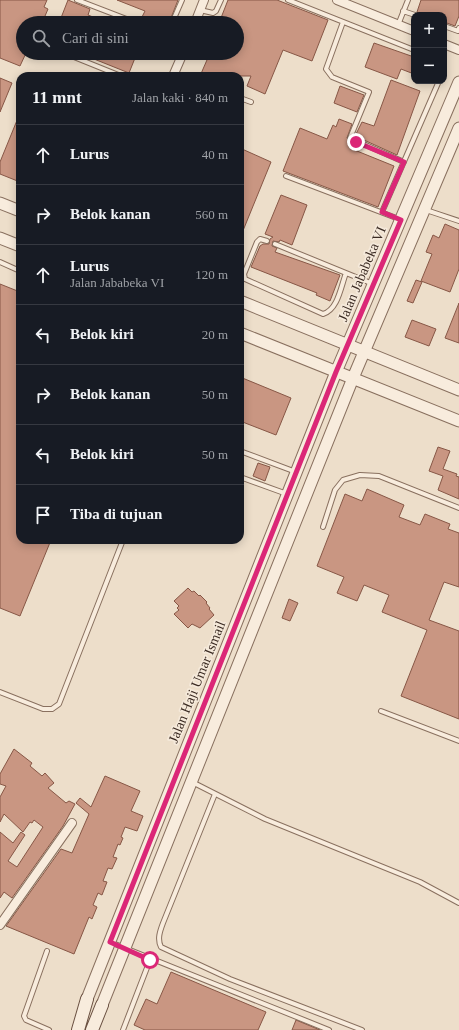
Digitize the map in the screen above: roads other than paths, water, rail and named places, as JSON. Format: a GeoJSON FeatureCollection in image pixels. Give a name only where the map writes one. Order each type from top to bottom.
{"type":"FeatureCollection","features":[{"type":"Feature","properties":{"kind":"main road","name":"Jalan Haji Umar Ismail"},"geometry":{"type":"LineString","coordinates":[[78,1030],[87,999]]}},
{"type":"Feature","properties":{"kind":"main road"},"geometry":{"type":"LineString","coordinates":[[92,1030],[102,1005]]}},
{"type":"Feature","properties":{"kind":"street"},"geometry":{"type":"LineString","coordinates":[[198,16],[204,0]]}},
{"type":"Feature","properties":{"kind":"street"},"geometry":{"type":"LineString","coordinates":[[337,0],[411,30]]}},
{"type":"Feature","properties":{"kind":"street"},"geometry":{"type":"LineString","coordinates":[[447,45],[459,50]]}},
{"type":"Feature","properties":{"kind":"street"},"geometry":{"type":"LineString","coordinates":[[177,72],[180,60]]}},
{"type":"Feature","properties":{"kind":"street","name":"Jalan Jababeka VI"},"geometry":{"type":"LineString","coordinates":[[348,346],[459,82]]}},
{"type":"Feature","properties":{"kind":"street"},"geometry":{"type":"LineString","coordinates":[[96,1030],[102,1005],[353,378],[426,210],[459,128]]}},
{"type":"Feature","properties":{"kind":"street"},"geometry":{"type":"LineString","coordinates":[[0,203],[16,209]]}},
{"type":"Feature","properties":{"kind":"street"},"geometry":{"type":"LineString","coordinates":[[0,238],[16,244]]}},
{"type":"Feature","properties":{"kind":"street"},"geometry":{"type":"LineString","coordinates":[[244,303],[459,390]]}},
{"type":"Feature","properties":{"kind":"street"},"geometry":{"type":"LineString","coordinates":[[244,335],[459,421]]}},
{"type":"Feature","properties":{"kind":"street","name":"Jalan Haji Umar Ismail"},"geometry":{"type":"LineString","coordinates":[[87,999],[296,472],[348,346]]}},
{"type":"Feature","properties":{"kind":"street"},"geometry":{"type":"LineString","coordinates":[[0,925],[72,823]]}},
{"type":"Feature","properties":{"kind":"street"},"geometry":{"type":"LineString","coordinates":[[73,1030],[81,1009],[87,999]]}},
{"type":"Feature","properties":{"kind":"lane"},"geometry":{"type":"LineString","coordinates":[[77,0],[119,16]]}},
{"type":"Feature","properties":{"kind":"lane"},"geometry":{"type":"LineString","coordinates":[[175,16],[182,0]]}},
{"type":"Feature","properties":{"kind":"lane"},"geometry":{"type":"LineString","coordinates":[[200,10],[213,13],[216,11],[221,0]]}},
{"type":"Feature","properties":{"kind":"lane"},"geometry":{"type":"LineString","coordinates":[[288,0],[411,49]]}},
{"type":"Feature","properties":{"kind":"lane"},"geometry":{"type":"LineString","coordinates":[[398,25],[408,0]]}},
{"type":"Feature","properties":{"kind":"lane"},"geometry":{"type":"LineString","coordinates":[[403,11],[411,14]]}},
{"type":"Feature","properties":{"kind":"lane"},"geometry":{"type":"LineString","coordinates":[[343,22],[326,69],[332,77],[369,92],[350,138],[404,162]]}},
{"type":"Feature","properties":{"kind":"lane"},"geometry":{"type":"LineString","coordinates":[[447,27],[458,31],[459,28]]}},
{"type":"Feature","properties":{"kind":"lane"},"geometry":{"type":"LineString","coordinates":[[81,60],[111,72]]}},
{"type":"Feature","properties":{"kind":"lane"},"geometry":{"type":"LineString","coordinates":[[382,212],[438,84]]}},
{"type":"Feature","properties":{"kind":"lane"},"geometry":{"type":"LineString","coordinates":[[244,99],[252,102]]}},
{"type":"Feature","properties":{"kind":"lane"},"geometry":{"type":"LineString","coordinates":[[286,176],[401,220]]}},
{"type":"Feature","properties":{"kind":"lane"},"geometry":{"type":"LineString","coordinates":[[426,210],[459,221]]}},
{"type":"Feature","properties":{"kind":"lane"},"geometry":{"type":"LineString","coordinates":[[267,241],[260,239],[256,242],[244,274],[245,279],[323,314],[329,312],[334,306],[346,273]]}},
{"type":"Feature","properties":{"kind":"lane"},"geometry":{"type":"LineString","coordinates":[[275,244],[374,284]]}},
{"type":"Feature","properties":{"kind":"lane"},"geometry":{"type":"LineString","coordinates":[[0,262],[16,269]]}},
{"type":"Feature","properties":{"kind":"lane"},"geometry":{"type":"LineString","coordinates":[[244,452],[296,472]]}},
{"type":"Feature","properties":{"kind":"lane"},"geometry":{"type":"LineString","coordinates":[[323,527],[335,490],[343,480],[360,475],[379,476],[459,508]]}},
{"type":"Feature","properties":{"kind":"lane"},"geometry":{"type":"LineString","coordinates":[[244,478],[288,494]]}},
{"type":"Feature","properties":{"kind":"lane"},"geometry":{"type":"LineString","coordinates":[[0,692],[43,710],[52,709],[59,704],[121,544]]}},
{"type":"Feature","properties":{"kind":"lane"},"geometry":{"type":"LineString","coordinates":[[381,711],[459,741]]}},
{"type":"Feature","properties":{"kind":"lane"},"geometry":{"type":"LineString","coordinates":[[192,782],[265,819],[420,882],[459,903]]}},
{"type":"Feature","properties":{"kind":"lane"},"geometry":{"type":"LineString","coordinates":[[215,794],[163,923],[159,935],[161,947],[230,979],[362,1030]]}},
{"type":"Feature","properties":{"kind":"lane"},"geometry":{"type":"LineString","coordinates":[[110,942],[150,960],[329,1030]]}},
{"type":"Feature","properties":{"kind":"lane"},"geometry":{"type":"LineString","coordinates":[[47,951],[24,1016],[26,1020],[49,1030]]}},
{"type":"Feature","properties":{"kind":"lane"},"geometry":{"type":"LineString","coordinates":[[122,1030],[150,960]]}}]}
